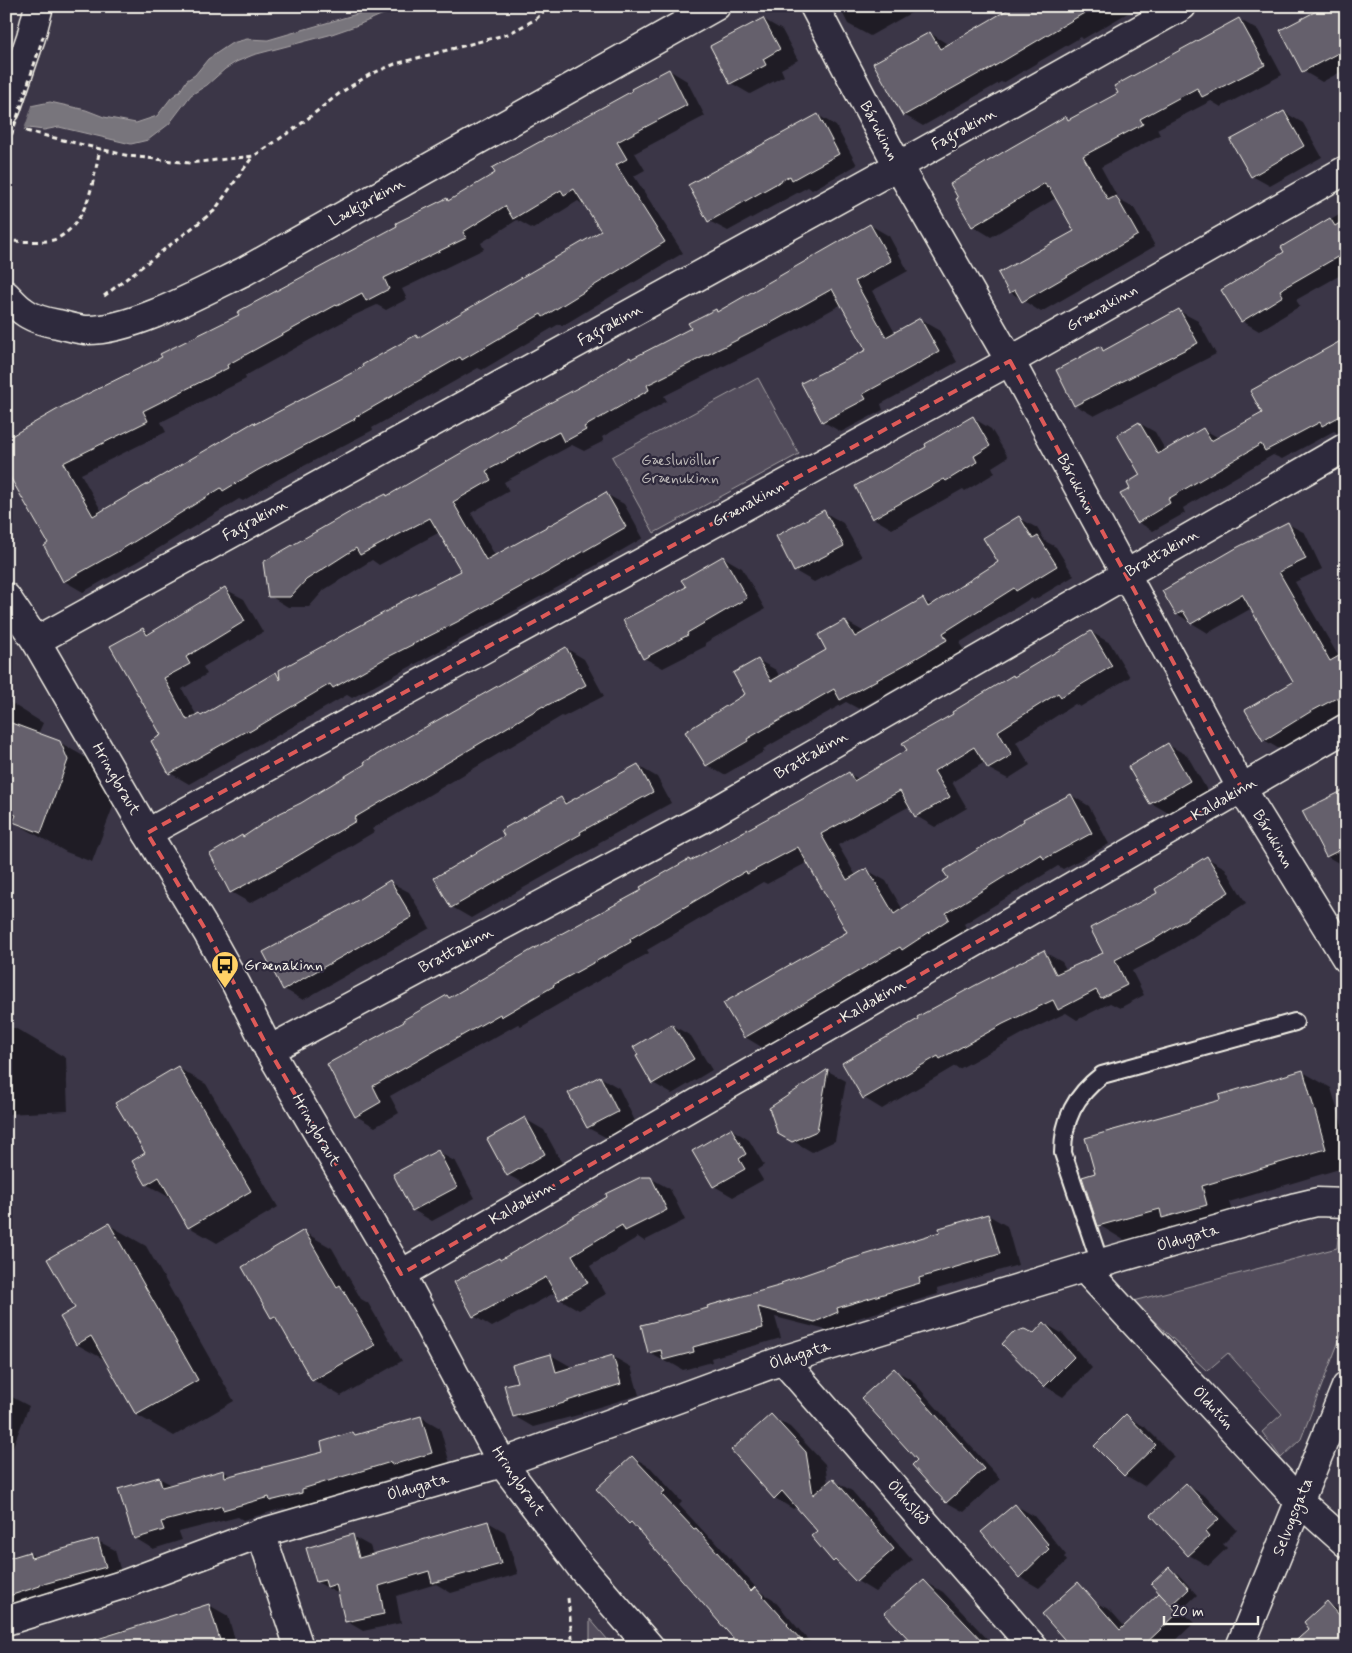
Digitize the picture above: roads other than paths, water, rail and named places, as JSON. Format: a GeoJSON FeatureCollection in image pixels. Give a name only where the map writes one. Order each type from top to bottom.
{"type":"FeatureCollection","features":[{"type":"Feature","properties":{"kind":"street"},"geometry":{"type":"LineString","coordinates":[[6,110],[38,36],[39,6]]}},
{"type":"Feature","properties":{"kind":"street","name":"Lækjarkinn"},"geometry":{"type":"LineString","coordinates":[[6,295],[22,311],[40,320],[85,330],[130,323],[160,311],[243,272],[716,6]]}},
{"type":"Feature","properties":{"kind":"street","name":"Bárukinn"},"geometry":{"type":"LineString","coordinates":[[814,6],[898,166],[1010,361],[1242,789],[1346,958]]}},
{"type":"Feature","properties":{"kind":"street","name":"Fagrakinn"},"geometry":{"type":"LineString","coordinates":[[36,641],[898,166],[1182,6]]}},
{"type":"Feature","properties":{"kind":"street","name":"Grænakinn"},"geometry":{"type":"LineString","coordinates":[[147,833],[1010,361],[1346,170]]}},
{"type":"Feature","properties":{"kind":"street","name":"Brattakinn"},"geometry":{"type":"LineString","coordinates":[[269,1050],[702,819],[1346,446]]}},
{"type":"Feature","properties":{"kind":"street","name":"Hringbraut"},"geometry":{"type":"LineString","coordinates":[[6,597],[36,641],[147,833],[207,932],[269,1050],[401,1274],[502,1463],[580,1566],[650,1647]]}},
{"type":"Feature","properties":{"kind":"street","name":"Kaldakinn"},"geometry":{"type":"LineString","coordinates":[[401,1274],[1346,728]]}},
{"type":"Feature","properties":{"kind":"street","name":"Öldugata"},"geometry":{"type":"LineString","coordinates":[[6,1621],[125,1584],[261,1533],[502,1463],[783,1360],[1092,1266],[1303,1205],[1317,1202],[1346,1202]]}},
{"type":"Feature","properties":{"kind":"street","name":"Öldutún"},"geometry":{"type":"LineString","coordinates":[[1092,1266],[1299,1501],[1346,1543]]}},
{"type":"Feature","properties":{"kind":"street","name":"Ölduslóð"},"geometry":{"type":"LineString","coordinates":[[783,1360],[1033,1647]]}},
{"type":"Feature","properties":{"kind":"street","name":"Selvogsgata"},"geometry":{"type":"LineString","coordinates":[[1240,1647],[1346,1387]]}},
{"type":"Feature","properties":{"kind":"street"},"geometry":{"type":"LineString","coordinates":[[261,1533],[299,1647]]}},
{"type":"Feature","properties":{"kind":"lane"},"geometry":{"type":"LineString","coordinates":[[1092,1266],[1063,1153],[1063,1138],[1066,1124],[1079,1096],[1102,1075],[1295,1022]]}},
{"type":"Feature","properties":{"kind":"place","name":"Grænakinn"},"geometry":{"type":"Point","coordinates":[225,989]}},
{"type":"Feature","properties":{"kind":"park label","name":"Gæsluvöllur Grænukinn"},"geometry":{"type":"Point","coordinates":[680,469]}}]}
